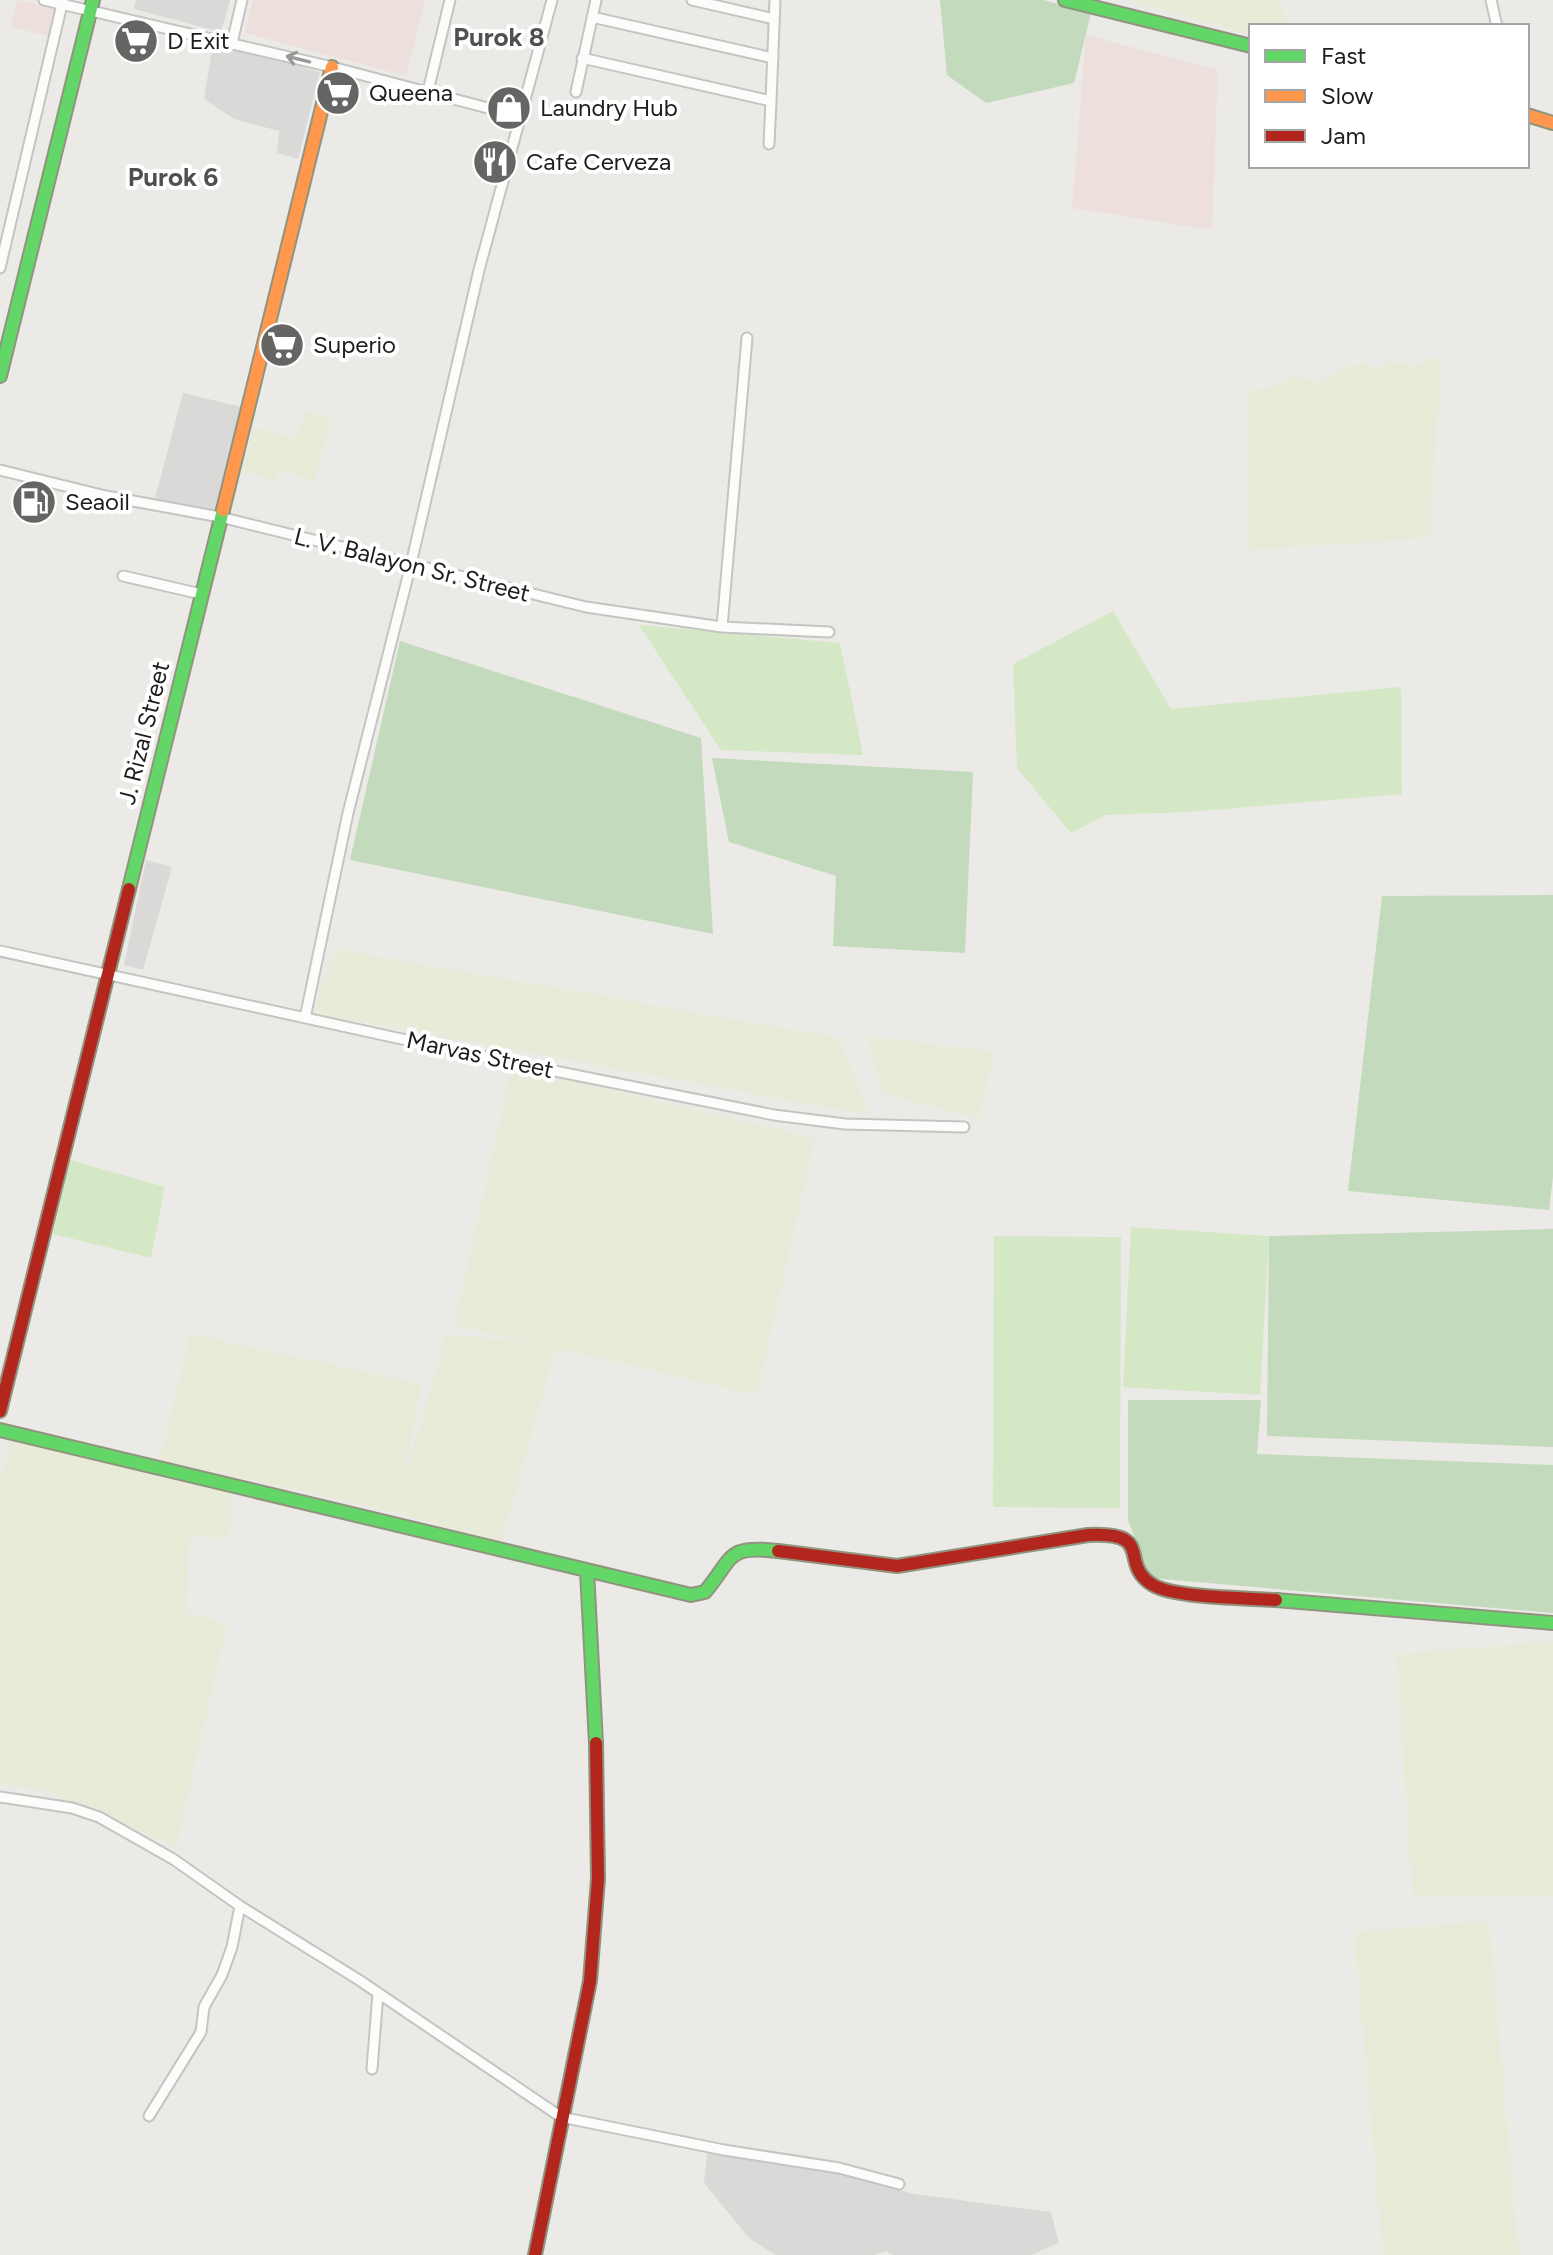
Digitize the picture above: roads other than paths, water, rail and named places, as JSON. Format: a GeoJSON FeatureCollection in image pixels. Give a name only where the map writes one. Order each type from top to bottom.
{"type":"FeatureCollection","features":[{"type":"Feature","properties":{"kind":"main road"},"geometry":{"type":"LineString","coordinates":[[1065,0],[1249,46]]}},
{"type":"Feature","properties":{"kind":"main road"},"geometry":{"type":"LineString","coordinates":[[0,376],[92,6]]}},
{"type":"Feature","properties":{"kind":"main road","name":"J. Rizal Street"},"geometry":{"type":"LineString","coordinates":[[0,1411],[332,67]]}},
{"type":"Feature","properties":{"kind":"main road"},"geometry":{"type":"LineString","coordinates":[[1529,116],[1553,123]]}},
{"type":"Feature","properties":{"kind":"main road"},"geometry":{"type":"LineString","coordinates":[[0,1430],[691,1595],[705,1592],[726,1559],[749,1548],[897,1566],[1088,1535],[1111,1534],[1121,1536],[1131,1544],[1139,1572],[1148,1584],[1167,1591],[1553,1623]]}},
{"type":"Feature","properties":{"kind":"main road"},"geometry":{"type":"LineString","coordinates":[[535,2255],[590,1981],[598,1900],[599,1844],[587,1571]]}},
{"type":"Feature","properties":{"kind":"street"},"geometry":{"type":"LineString","coordinates":[[44,0],[92,6],[522,117]]}},
{"type":"Feature","properties":{"kind":"street"},"geometry":{"type":"LineString","coordinates":[[232,43],[242,0]]}},
{"type":"Feature","properties":{"kind":"street"},"geometry":{"type":"LineString","coordinates":[[428,91],[450,0]]}},
{"type":"Feature","properties":{"kind":"street"},"geometry":{"type":"LineString","coordinates":[[305,1018],[348,813],[411,564],[479,270],[552,0]]}},
{"type":"Feature","properties":{"kind":"street"},"geometry":{"type":"LineString","coordinates":[[576,92],[596,0]]}},
{"type":"Feature","properties":{"kind":"street"},"geometry":{"type":"LineString","coordinates":[[692,0],[774,19]]}},
{"type":"Feature","properties":{"kind":"street"},"geometry":{"type":"LineString","coordinates":[[769,144],[775,0]]}},
{"type":"Feature","properties":{"kind":"street"},"geometry":{"type":"LineString","coordinates":[[1491,0],[1497,24]]}},
{"type":"Feature","properties":{"kind":"street"},"geometry":{"type":"LineString","coordinates":[[0,268],[63,2]]}},
{"type":"Feature","properties":{"kind":"street"},"geometry":{"type":"LineString","coordinates":[[592,17],[773,58]]}},
{"type":"Feature","properties":{"kind":"street"},"geometry":{"type":"LineString","coordinates":[[582,58],[771,101]]}},
{"type":"Feature","properties":{"kind":"street"},"geometry":{"type":"LineString","coordinates":[[722,627],[747,338]]}},
{"type":"Feature","properties":{"kind":"street","name":"L. V. Balayon Sr. Street"},"geometry":{"type":"LineString","coordinates":[[0,470],[106,496],[220,517],[586,607],[722,627],[829,632]]}},
{"type":"Feature","properties":{"kind":"street"},"geometry":{"type":"LineString","coordinates":[[123,576],[201,594]]}},
{"type":"Feature","properties":{"kind":"street","name":"Marvas Street"},"geometry":{"type":"LineString","coordinates":[[0,951],[105,976],[810,1122],[964,1127]]}},
{"type":"Feature","properties":{"kind":"street"},"geometry":{"type":"LineString","coordinates":[[0,1797],[72,1808],[99,1817],[173,1859],[561,2117],[724,2150],[850,2171],[899,2184]]}},
{"type":"Feature","properties":{"kind":"street"},"geometry":{"type":"LineString","coordinates":[[149,2116],[201,2032],[204,2007],[222,1975],[232,1947],[240,1906]]}},
{"type":"Feature","properties":{"kind":"street"},"geometry":{"type":"LineString","coordinates":[[372,2069],[378,1993]]}},
{"type":"Feature","properties":{"kind":"place","name":"D Exit"},"geometry":{"type":"Point","coordinates":[136,41]}},
{"type":"Feature","properties":{"kind":"place","name":"Queena"},"geometry":{"type":"Point","coordinates":[338,93]}},
{"type":"Feature","properties":{"kind":"place","name":"Laundry Hub"},"geometry":{"type":"Point","coordinates":[509,108]}},
{"type":"Feature","properties":{"kind":"place","name":"Cafe Cerveza"},"geometry":{"type":"Point","coordinates":[495,162]}},
{"type":"Feature","properties":{"kind":"place","name":"Superio"},"geometry":{"type":"Point","coordinates":[282,345]}},
{"type":"Feature","properties":{"kind":"place","name":"Seaoil"},"geometry":{"type":"Point","coordinates":[34,502]}},
{"type":"Feature","properties":{"kind":"district","name":"Purok 8"},"geometry":{"type":"Point","coordinates":[499,37]}},
{"type":"Feature","properties":{"kind":"district","name":"Purok 6"},"geometry":{"type":"Point","coordinates":[173,177]}}]}
